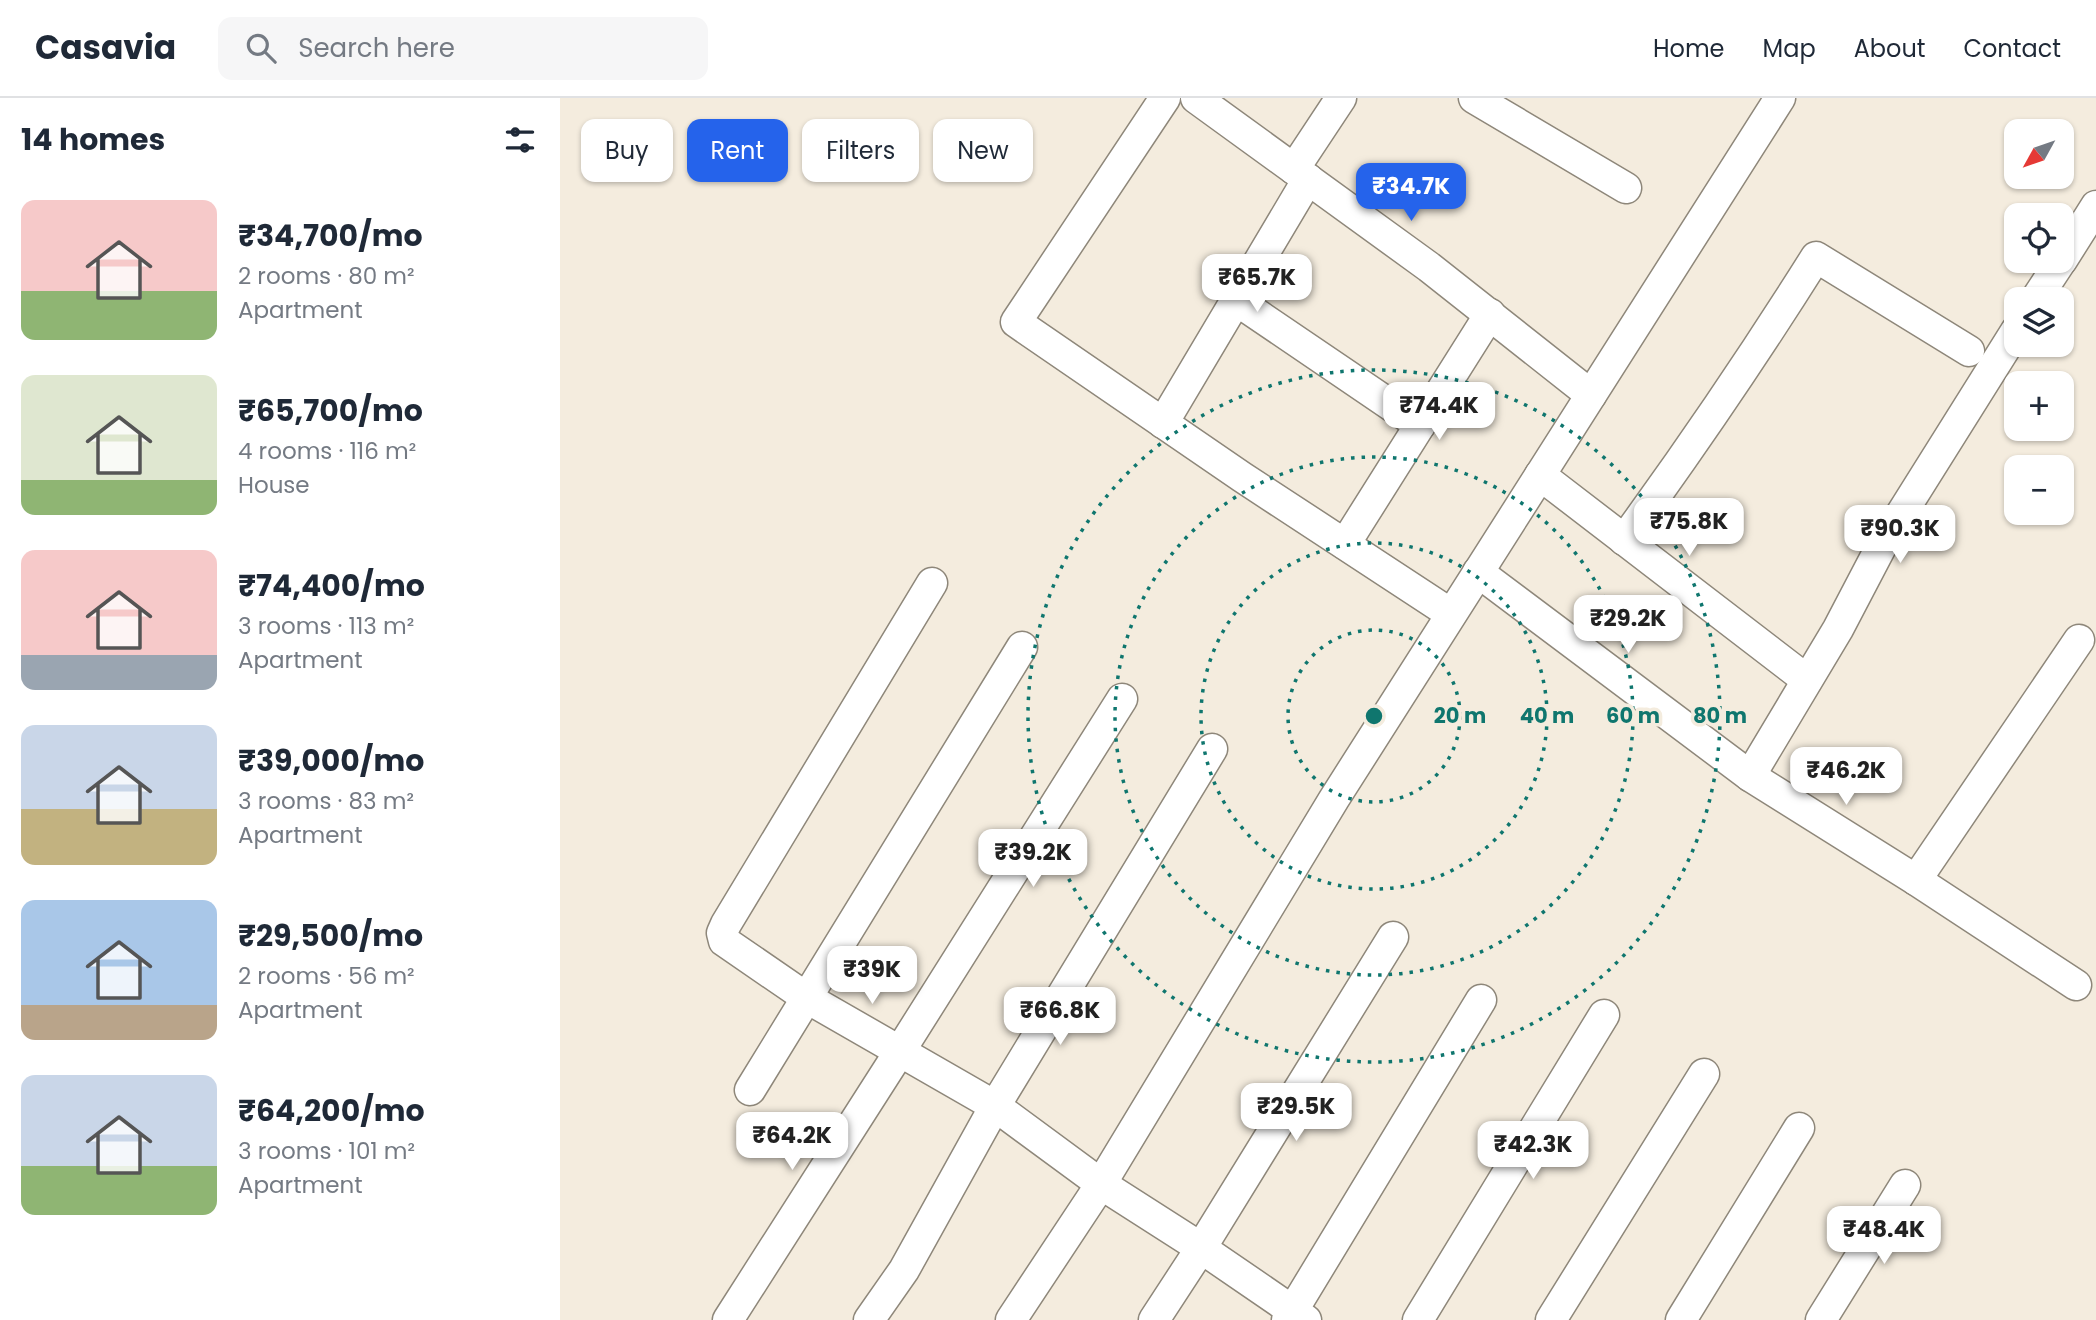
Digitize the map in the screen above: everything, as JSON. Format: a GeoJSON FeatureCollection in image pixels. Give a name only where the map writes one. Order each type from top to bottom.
{"type":"FeatureCollection","features":[{"type":"Feature","properties":{"kind":"street"},"geometry":{"type":"LineString","coordinates":[[1165,98],[1016,322],[1451,614]]}},
{"type":"Feature","properties":{"kind":"street"},"geometry":{"type":"LineString","coordinates":[[1196,98],[1429,267],[1591,395]]}},
{"type":"Feature","properties":{"kind":"street"},"geometry":{"type":"LineString","coordinates":[[1163,423],[1236,300],[1341,98]]}},
{"type":"Feature","properties":{"kind":"street"},"geometry":{"type":"LineString","coordinates":[[1474,98],[1626,188]]}},
{"type":"Feature","properties":{"kind":"street"},"geometry":{"type":"LineString","coordinates":[[1011,1320],[1101,1184],[1334,799],[1780,98]]}},
{"type":"Feature","properties":{"kind":"street"},"geometry":{"type":"LineString","coordinates":[[2074,240],[2096,206]]}},
{"type":"Feature","properties":{"kind":"street"},"geometry":{"type":"LineString","coordinates":[[1624,540],[1696,440],[1815,257],[1969,351]]}},
{"type":"Feature","properties":{"kind":"street"},"geometry":{"type":"LineString","coordinates":[[1236,300],[1420,425]]}},
{"type":"Feature","properties":{"kind":"street"},"geometry":{"type":"LineString","coordinates":[[1345,544],[1490,314]]}},
{"type":"Feature","properties":{"kind":"street"},"geometry":{"type":"LineString","coordinates":[[1750,776],[1838,629],[1883,543],[2004,350]]}},
{"type":"Feature","properties":{"kind":"street"},"geometry":{"type":"LineString","coordinates":[[1539,475],[1807,680]]}},
{"type":"Feature","properties":{"kind":"street"},"geometry":{"type":"LineString","coordinates":[[1478,572],[1750,776],[2076,985]]}},
{"type":"Feature","properties":{"kind":"street"},"geometry":{"type":"LineString","coordinates":[[932,583],[722,933],[729,946],[807,998],[995,1106],[1101,1184],[1201,1248],[1295,1317],[1481,1000]]}},
{"type":"Feature","properties":{"kind":"street"},"geometry":{"type":"LineString","coordinates":[[1916,880],[2078,640]]}},
{"type":"Feature","properties":{"kind":"street"},"geometry":{"type":"LineString","coordinates":[[750,1090],[1022,647]]}},
{"type":"Feature","properties":{"kind":"street"},"geometry":{"type":"LineString","coordinates":[[728,1320],[1122,699]]}},
{"type":"Feature","properties":{"kind":"street"},"geometry":{"type":"LineString","coordinates":[[869,1320],[904,1270],[995,1106],[1212,749]]}},
{"type":"Feature","properties":{"kind":"street"},"geometry":{"type":"LineString","coordinates":[[1154,1320],[1393,937]]}},
{"type":"Feature","properties":{"kind":"street"},"geometry":{"type":"LineString","coordinates":[[1418,1320],[1604,1015]]}},
{"type":"Feature","properties":{"kind":"street"},"geometry":{"type":"LineString","coordinates":[[1551,1320],[1704,1074]]}},
{"type":"Feature","properties":{"kind":"street"},"geometry":{"type":"LineString","coordinates":[[1681,1320],[1799,1128]]}},
{"type":"Feature","properties":{"kind":"street"},"geometry":{"type":"LineString","coordinates":[[1821,1320],[1905,1185]]}}]}
